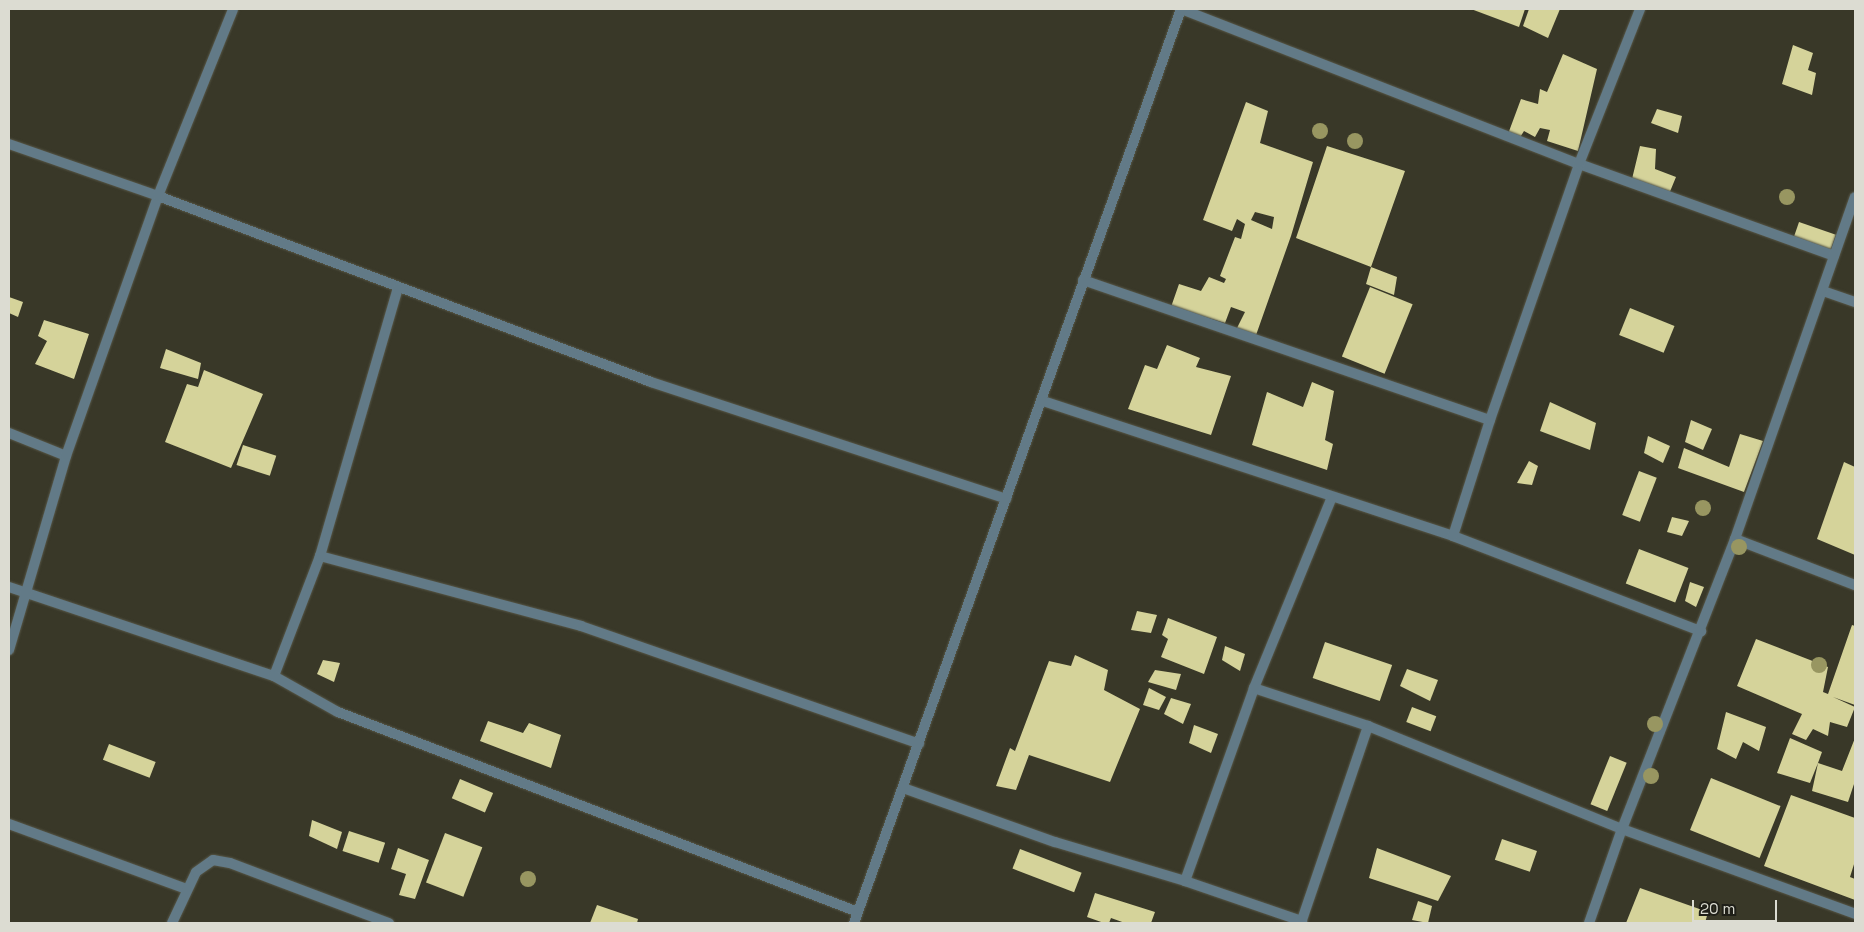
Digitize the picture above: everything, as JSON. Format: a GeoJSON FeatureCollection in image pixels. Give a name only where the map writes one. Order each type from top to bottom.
{"type":"FeatureCollection","features":[{"type":"Feature","properties":{"kind":"street"},"geometry":{"type":"LineString","coordinates":[[9,650],[66,456],[158,196],[233,9]]}},
{"type":"Feature","properties":{"kind":"street"},"geometry":{"type":"LineString","coordinates":[[854,923],[1043,401],[1083,280],[1181,9],[1579,164],[1834,256]]}},
{"type":"Feature","properties":{"kind":"street"},"geometry":{"type":"LineString","coordinates":[[1453,536],[1490,420],[1579,164],[1640,9]]}},
{"type":"Feature","properties":{"kind":"street"},"geometry":{"type":"LineString","coordinates":[[9,144],[158,196],[651,382],[1006,500]]}},
{"type":"Feature","properties":{"kind":"street"},"geometry":{"type":"LineString","coordinates":[[1590,923],[1622,829],[1735,539],[1855,197]]}},
{"type":"Feature","properties":{"kind":"street"},"geometry":{"type":"LineString","coordinates":[[1083,280],[1490,420]]}},
{"type":"Feature","properties":{"kind":"street"},"geometry":{"type":"LineString","coordinates":[[274,676],[320,556],[398,288]]}},
{"type":"Feature","properties":{"kind":"street"},"geometry":{"type":"LineString","coordinates":[[1823,291],[1855,302]]}},
{"type":"Feature","properties":{"kind":"street"},"geometry":{"type":"LineString","coordinates":[[1043,401],[1453,536],[1701,630]]}},
{"type":"Feature","properties":{"kind":"street"},"geometry":{"type":"LineString","coordinates":[[9,433],[66,456]]}},
{"type":"Feature","properties":{"kind":"street"},"geometry":{"type":"LineString","coordinates":[[1185,881],[1254,688],[1332,497]]}},
{"type":"Feature","properties":{"kind":"street"},"geometry":{"type":"LineString","coordinates":[[1735,539],[1855,584]]}},
{"type":"Feature","properties":{"kind":"street"},"geometry":{"type":"LineString","coordinates":[[320,556],[581,626],[919,744]]}},
{"type":"Feature","properties":{"kind":"street"},"geometry":{"type":"LineString","coordinates":[[9,587],[274,676],[338,712],[858,912]]}},
{"type":"Feature","properties":{"kind":"street"},"geometry":{"type":"LineString","coordinates":[[1254,688],[1368,726],[1622,829],[1855,914]]}},
{"type":"Feature","properties":{"kind":"street"},"geometry":{"type":"LineString","coordinates":[[903,788],[1055,842],[1185,881],[1301,922],[1368,726]]}},
{"type":"Feature","properties":{"kind":"street"},"geometry":{"type":"LineString","coordinates":[[9,824],[186,890]]}},
{"type":"Feature","properties":{"kind":"street"},"geometry":{"type":"LineString","coordinates":[[172,923],[196,872],[203,865],[213,860],[230,863],[389,923]]}},
{"type":"Feature","properties":{"kind":"building"},"geometry":{"type":"Polygon","coordinates":[[[1471,9],[1525,9],[1519,27],[1471,9]]]}},
{"type":"Feature","properties":{"kind":"building"},"geometry":{"type":"Polygon","coordinates":[[[1529,9],[1560,9],[1548,38],[1523,26],[1529,9]]]}},
{"type":"Feature","properties":{"kind":"building"},"geometry":{"type":"Polygon","coordinates":[[[1793,45],[1813,53],[1808,70],[1816,73],[1812,95],[1782,84],[1793,45]]]}},
{"type":"Feature","properties":{"kind":"building"},"geometry":{"type":"Polygon","coordinates":[[[1563,54],[1597,69],[1578,151],[1547,141],[1550,130],[1540,128],[1535,137],[1524,131],[1519,139],[1508,134],[1521,99],[1538,104],[1540,89],[1547,92],[1563,54]]]}},
{"type":"Feature","properties":{"kind":"building"},"geometry":{"type":"Polygon","coordinates":[[[1246,102],[1268,111],[1260,143],[1313,162],[1291,236],[1255,338],[1237,328],[1245,312],[1231,307],[1225,323],[1171,307],[1179,284],[1201,291],[1209,277],[1224,283],[1226,279],[1220,276],[1235,237],[1241,239],[1245,224],[1237,219],[1232,231],[1203,220],[1246,102]],[[1255,212],[1251,220],[1272,229],[1274,217],[1255,212]]]}},
{"type":"Feature","properties":{"kind":"building"},"geometry":{"type":"Polygon","coordinates":[[[1657,109],[1682,116],[1678,133],[1651,123],[1657,109]]]}},
{"type":"Feature","properties":{"kind":"building"},"geometry":{"type":"Polygon","coordinates":[[[1327,146],[1405,171],[1371,267],[1296,238],[1327,146]]]}},
{"type":"Feature","properties":{"kind":"building"},"geometry":{"type":"Polygon","coordinates":[[[1640,146],[1656,149],[1655,169],[1676,177],[1669,194],[1632,179],[1640,146]]]}},
{"type":"Feature","properties":{"kind":"building"},"geometry":{"type":"Polygon","coordinates":[[[1799,222],[1836,235],[1831,250],[1794,237],[1799,222]]]}},
{"type":"Feature","properties":{"kind":"building"},"geometry":{"type":"Polygon","coordinates":[[[1371,267],[1397,277],[1394,295],[1366,284],[1371,267]]]}},
{"type":"Feature","properties":{"kind":"building"},"geometry":{"type":"Polygon","coordinates":[[[1370,287],[1413,304],[1385,374],[1342,357],[1370,287]]]}},
{"type":"Feature","properties":{"kind":"building"},"geometry":{"type":"Polygon","coordinates":[[[9,297],[23,302],[18,317],[9,313],[9,297]]]}},
{"type":"Feature","properties":{"kind":"building"},"geometry":{"type":"Polygon","coordinates":[[[1630,308],[1675,326],[1664,353],[1619,335],[1630,308]]]}},
{"type":"Feature","properties":{"kind":"building"},"geometry":{"type":"Polygon","coordinates":[[[44,320],[89,334],[74,379],[35,364],[47,341],[38,336],[44,320]]]}},
{"type":"Feature","properties":{"kind":"building"},"geometry":{"type":"Polygon","coordinates":[[[1167,345],[1200,358],[1196,367],[1231,376],[1211,435],[1128,409],[1145,365],[1157,369],[1167,345]]]}},
{"type":"Feature","properties":{"kind":"building"},"geometry":{"type":"Polygon","coordinates":[[[166,349],[201,363],[198,379],[160,368],[166,349]]]}},
{"type":"Feature","properties":{"kind":"building"},"geometry":{"type":"Polygon","coordinates":[[[204,370],[263,394],[231,468],[165,442],[187,384],[198,387],[204,370]]]}},
{"type":"Feature","properties":{"kind":"building"},"geometry":{"type":"Polygon","coordinates":[[[1312,382],[1334,391],[1325,440],[1333,444],[1327,470],[1252,445],[1267,392],[1303,407],[1312,382]]]}},
{"type":"Feature","properties":{"kind":"building"},"geometry":{"type":"Polygon","coordinates":[[[1550,402],[1596,423],[1590,450],[1540,431],[1550,402]]]}},
{"type":"Feature","properties":{"kind":"building"},"geometry":{"type":"Polygon","coordinates":[[[1691,420],[1712,429],[1703,450],[1685,442],[1691,420]]]}},
{"type":"Feature","properties":{"kind":"building"},"geometry":{"type":"Polygon","coordinates":[[[1740,434],[1763,441],[1744,492],[1678,468],[1684,448],[1729,467],[1740,434]]]}},
{"type":"Feature","properties":{"kind":"building"},"geometry":{"type":"Polygon","coordinates":[[[1648,436],[1670,446],[1663,463],[1644,453],[1648,436]]]}},
{"type":"Feature","properties":{"kind":"building"},"geometry":{"type":"Polygon","coordinates":[[[243,445],[276,456],[270,476],[237,465],[243,445]]]}},
{"type":"Feature","properties":{"kind":"building"},"geometry":{"type":"Polygon","coordinates":[[[1529,461],[1538,466],[1532,485],[1517,483],[1529,461]]]}},
{"type":"Feature","properties":{"kind":"building"},"geometry":{"type":"Polygon","coordinates":[[[1844,462],[1855,467],[1855,555],[1817,539],[1844,462]]]}},
{"type":"Feature","properties":{"kind":"building"},"geometry":{"type":"Polygon","coordinates":[[[1639,471],[1657,478],[1640,522],[1622,515],[1639,471]]]}},
{"type":"Feature","properties":{"kind":"building"},"geometry":{"type":"Polygon","coordinates":[[[1672,517],[1689,521],[1682,536],[1667,532],[1672,517]]]}},
{"type":"Feature","properties":{"kind":"building"},"geometry":{"type":"Polygon","coordinates":[[[1639,549],[1688,568],[1675,603],[1626,584],[1639,549]]]}},
{"type":"Feature","properties":{"kind":"building"},"geometry":{"type":"Polygon","coordinates":[[[1690,582],[1704,587],[1696,607],[1685,601],[1690,582]]]}},
{"type":"Feature","properties":{"kind":"building"},"geometry":{"type":"Polygon","coordinates":[[[1137,611],[1157,615],[1151,633],[1131,630],[1137,611]]]}},
{"type":"Feature","properties":{"kind":"building"},"geometry":{"type":"Polygon","coordinates":[[[1168,618],[1217,637],[1204,674],[1161,657],[1168,639],[1162,635],[1168,618]]]}},
{"type":"Feature","properties":{"kind":"building"},"geometry":{"type":"Polygon","coordinates":[[[1852,625],[1855,626],[1855,705],[1833,697],[1855,707],[1847,727],[1830,722],[1828,736],[1813,729],[1806,740],[1792,734],[1802,714],[1737,686],[1756,639],[1828,667],[1823,692],[1828,694],[1852,625]]]}},
{"type":"Feature","properties":{"kind":"building"},"geometry":{"type":"Polygon","coordinates":[[[1325,642],[1392,665],[1380,701],[1313,678],[1325,642]]]}},
{"type":"Feature","properties":{"kind":"building"},"geometry":{"type":"Polygon","coordinates":[[[1225,646],[1245,654],[1240,671],[1222,660],[1225,646]]]}},
{"type":"Feature","properties":{"kind":"building"},"geometry":{"type":"Polygon","coordinates":[[[1075,655],[1108,670],[1104,690],[1140,709],[1110,782],[1029,755],[1016,790],[996,786],[1010,748],[1015,751],[1049,661],[1071,666],[1075,655]]]}},
{"type":"Feature","properties":{"kind":"building"},"geometry":{"type":"Polygon","coordinates":[[[323,660],[340,663],[334,682],[317,674],[323,660]]]}},
{"type":"Feature","properties":{"kind":"building"},"geometry":{"type":"Polygon","coordinates":[[[1407,669],[1438,680],[1430,701],[1400,686],[1407,669]]]}},
{"type":"Feature","properties":{"kind":"building"},"geometry":{"type":"Polygon","coordinates":[[[1155,670],[1181,674],[1176,690],[1148,682],[1155,670]]]}},
{"type":"Feature","properties":{"kind":"building"},"geometry":{"type":"Polygon","coordinates":[[[1149,688],[1166,697],[1159,710],[1143,705],[1149,688]]]}},
{"type":"Feature","properties":{"kind":"building"},"geometry":{"type":"Polygon","coordinates":[[[1171,698],[1191,704],[1183,724],[1164,714],[1171,698]]]}},
{"type":"Feature","properties":{"kind":"building"},"geometry":{"type":"Polygon","coordinates":[[[1412,707],[1436,716],[1431,731],[1406,722],[1412,707]]]}},
{"type":"Feature","properties":{"kind":"building"},"geometry":{"type":"Polygon","coordinates":[[[1726,712],[1766,727],[1759,751],[1743,742],[1736,759],[1717,749],[1726,712]]]}},
{"type":"Feature","properties":{"kind":"building"},"geometry":{"type":"Polygon","coordinates":[[[488,721],[523,733],[529,723],[561,735],[551,768],[480,741],[488,721]]]}},
{"type":"Feature","properties":{"kind":"building"},"geometry":{"type":"Polygon","coordinates":[[[1194,725],[1218,734],[1211,753],[1189,743],[1194,725]]]}},
{"type":"Feature","properties":{"kind":"building"},"geometry":{"type":"Polygon","coordinates":[[[1790,738],[1822,752],[1810,783],[1777,773],[1790,738]]]}},
{"type":"Feature","properties":{"kind":"building"},"geometry":{"type":"Polygon","coordinates":[[[1855,738],[1855,781],[1848,802],[1812,791],[1818,763],[1842,771],[1855,738]]]}},
{"type":"Feature","properties":{"kind":"building"},"geometry":{"type":"Polygon","coordinates":[[[109,744],[156,762],[150,778],[103,760],[109,744]]]}},
{"type":"Feature","properties":{"kind":"building"},"geometry":{"type":"Polygon","coordinates":[[[1610,756],[1627,763],[1607,811],[1591,804],[1610,756]]]}},
{"type":"Feature","properties":{"kind":"building"},"geometry":{"type":"Polygon","coordinates":[[[1711,778],[1781,806],[1760,858],[1690,830],[1711,778]]]}},
{"type":"Feature","properties":{"kind":"building"},"geometry":{"type":"Polygon","coordinates":[[[460,779],[493,793],[485,812],[452,798],[460,779]]]}},
{"type":"Feature","properties":{"kind":"building"},"geometry":{"type":"Polygon","coordinates":[[[1791,795],[1855,818],[1855,861],[1850,877],[1855,879],[1855,900],[1764,866],[1791,795]]]}},
{"type":"Feature","properties":{"kind":"building"},"geometry":{"type":"Polygon","coordinates":[[[312,820],[342,832],[337,849],[309,836],[312,820]]]}},
{"type":"Feature","properties":{"kind":"building"},"geometry":{"type":"Polygon","coordinates":[[[349,831],[385,843],[379,863],[343,851],[349,831]]]}},
{"type":"Feature","properties":{"kind":"building"},"geometry":{"type":"Polygon","coordinates":[[[445,833],[482,847],[463,897],[426,882],[445,833]]]}},
{"type":"Feature","properties":{"kind":"building"},"geometry":{"type":"Polygon","coordinates":[[[1502,839],[1537,851],[1530,872],[1495,860],[1502,839]]]}},
{"type":"Feature","properties":{"kind":"building"},"geometry":{"type":"Polygon","coordinates":[[[398,848],[429,860],[415,899],[399,895],[406,874],[391,869],[398,848]]]}},
{"type":"Feature","properties":{"kind":"building"},"geometry":{"type":"Polygon","coordinates":[[[1377,848],[1451,876],[1438,901],[1369,878],[1377,848]]]}},
{"type":"Feature","properties":{"kind":"building"},"geometry":{"type":"Polygon","coordinates":[[[1020,849],[1082,873],[1074,892],[1012,869],[1020,849]]]}},
{"type":"Feature","properties":{"kind":"building"},"geometry":{"type":"Polygon","coordinates":[[[1640,888],[1708,912],[1705,923],[1626,923],[1640,888]]]}},
{"type":"Feature","properties":{"kind":"building"},"geometry":{"type":"Polygon","coordinates":[[[1095,893],[1155,912],[1151,923],[1125,923],[1111,918],[1109,923],[1104,923],[1087,917],[1095,893]]]}},
{"type":"Feature","properties":{"kind":"building"},"geometry":{"type":"Polygon","coordinates":[[[1418,901],[1432,906],[1428,923],[1412,920],[1418,901]]]}},
{"type":"Feature","properties":{"kind":"building"},"geometry":{"type":"Polygon","coordinates":[[[597,905],[638,919],[637,923],[590,923],[597,905]]]}}]}
